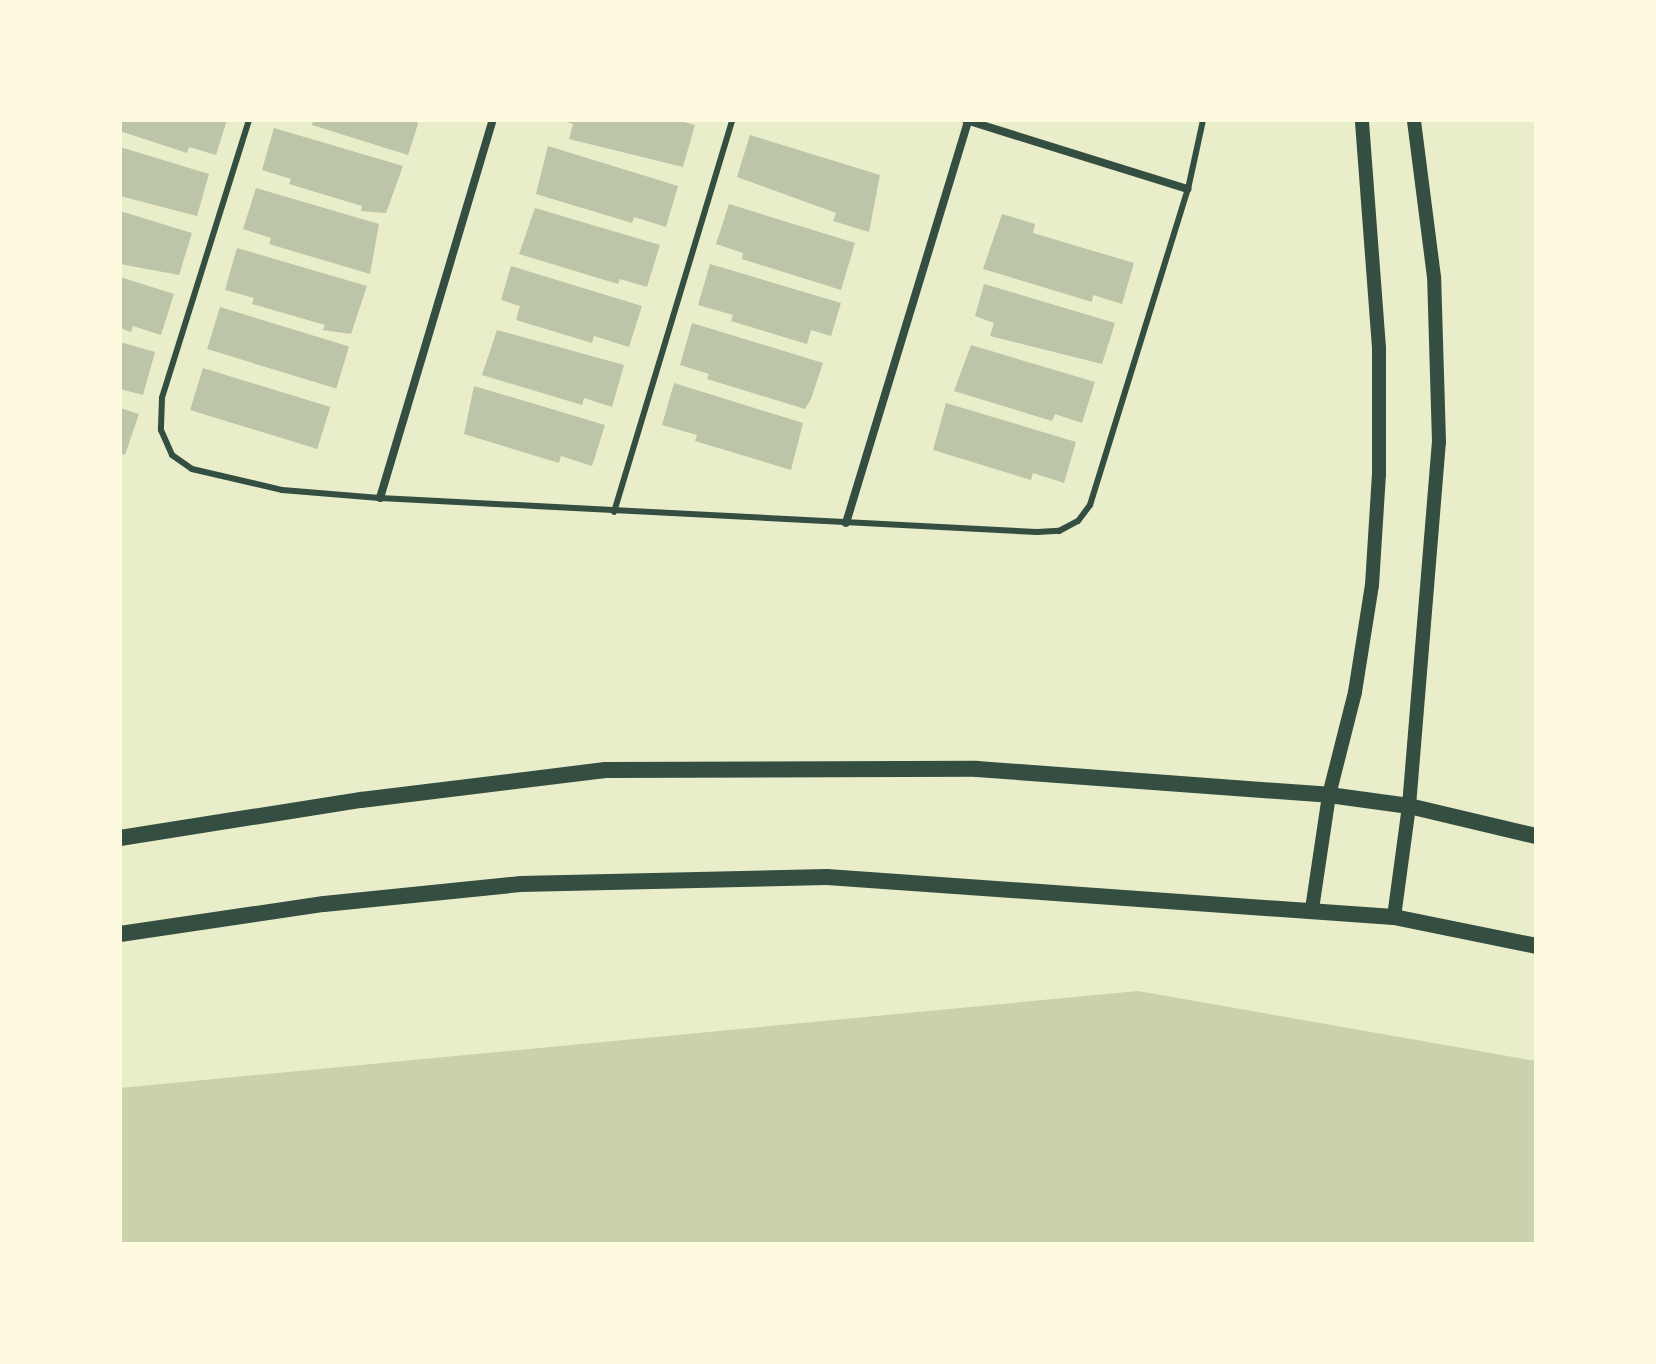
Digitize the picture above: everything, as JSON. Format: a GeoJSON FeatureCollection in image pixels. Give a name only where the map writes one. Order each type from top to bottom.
{"type":"FeatureCollection","features":[{"type":"Feature","properties":{"kind":"main road"},"geometry":{"type":"LineString","coordinates":[[120,838],[361,800],[605,770],[977,769],[1329,795],[1409,806],[1536,836]]}},
{"type":"Feature","properties":{"kind":"main road"},"geometry":{"type":"LineString","coordinates":[[120,934],[324,904],[520,884],[827,877],[1312,909],[1394,917],[1536,946]]}},
{"type":"Feature","properties":{"kind":"street"},"geometry":{"type":"LineString","coordinates":[[380,498],[493,120]]}},
{"type":"Feature","properties":{"kind":"street"},"geometry":{"type":"LineString","coordinates":[[846,523],[966,120],[1188,189]]}},
{"type":"Feature","properties":{"kind":"street"},"geometry":{"type":"LineString","coordinates":[[1312,909],[1329,795],[1355,692],[1372,585],[1379,474],[1379,348],[1362,120]]}},
{"type":"Feature","properties":{"kind":"street"},"geometry":{"type":"LineString","coordinates":[[1394,917],[1409,806],[1439,442],[1434,277],[1414,120]]}},
{"type":"Feature","properties":{"kind":"lane"},"geometry":{"type":"LineString","coordinates":[[249,120],[162,398],[161,430],[172,455],[192,469],[282,490],[380,498],[1037,532],[1059,531],[1078,521],[1090,505],[1188,189],[1203,120]]}},
{"type":"Feature","properties":{"kind":"lane"},"geometry":{"type":"LineString","coordinates":[[614,512],[732,120]]}},
{"type":"Feature","properties":{"kind":"green space"},"geometry":{"type":"Polygon","coordinates":[[[1138,991],[1536,1061],[1536,1244],[120,1244],[120,1088],[1138,991]]]}},
{"type":"Feature","properties":{"kind":"building"},"geometry":{"type":"Polygon","coordinates":[[[120,120],[227,120],[216,155],[189,147],[187,153],[120,131],[120,120]]]}},
{"type":"Feature","properties":{"kind":"building"},"geometry":{"type":"Polygon","coordinates":[[[313,120],[417,120],[418,124],[408,155],[312,125],[313,120]]]}},
{"type":"Feature","properties":{"kind":"building"},"geometry":{"type":"Polygon","coordinates":[[[560,120],[677,120],[695,125],[683,167],[569,139],[573,124],[560,120]]]}},
{"type":"Feature","properties":{"kind":"building"},"geometry":{"type":"Polygon","coordinates":[[[274,128],[403,166],[386,213],[361,211],[362,206],[289,184],[291,179],[262,170],[274,128]]]}},
{"type":"Feature","properties":{"kind":"building"},"geometry":{"type":"Polygon","coordinates":[[[750,135],[880,175],[869,232],[833,221],[836,213],[737,177],[750,135]]]}},
{"type":"Feature","properties":{"kind":"building"},"geometry":{"type":"Polygon","coordinates":[[[548,146],[678,186],[666,227],[634,217],[632,223],[536,194],[548,146]]]}},
{"type":"Feature","properties":{"kind":"building"},"geometry":{"type":"Polygon","coordinates":[[[120,147],[209,174],[197,216],[120,196],[120,147]]]}},
{"type":"Feature","properties":{"kind":"building"},"geometry":{"type":"Polygon","coordinates":[[[256,188],[379,224],[370,274],[269,244],[271,238],[243,229],[256,188]]]}},
{"type":"Feature","properties":{"kind":"building"},"geometry":{"type":"Polygon","coordinates":[[[729,204],[855,243],[841,290],[742,259],[743,253],[716,244],[729,204]]]}},
{"type":"Feature","properties":{"kind":"building"},"geometry":{"type":"Polygon","coordinates":[[[535,208],[660,245],[647,287],[620,279],[618,284],[519,254],[535,208]]]}},
{"type":"Feature","properties":{"kind":"building"},"geometry":{"type":"Polygon","coordinates":[[[120,211],[192,233],[179,275],[120,264],[120,211]]]}},
{"type":"Feature","properties":{"kind":"building"},"geometry":{"type":"Polygon","coordinates":[[[1002,214],[1035,224],[1033,233],[1134,263],[1122,304],[1093,295],[1092,302],[983,269],[1002,214]]]}},
{"type":"Feature","properties":{"kind":"building"},"geometry":{"type":"Polygon","coordinates":[[[237,248],[367,286],[351,334],[323,330],[325,325],[252,304],[254,298],[225,290],[237,248]]]}},
{"type":"Feature","properties":{"kind":"building"},"geometry":{"type":"Polygon","coordinates":[[[710,264],[841,303],[831,336],[811,330],[807,344],[731,321],[733,315],[698,305],[710,264]]]}},
{"type":"Feature","properties":{"kind":"building"},"geometry":{"type":"Polygon","coordinates":[[[511,266],[642,306],[629,347],[594,336],[592,343],[516,320],[520,306],[501,300],[511,266]]]}},
{"type":"Feature","properties":{"kind":"building"},"geometry":{"type":"Polygon","coordinates":[[[120,277],[174,294],[161,335],[133,326],[131,332],[120,328],[120,277]]]}},
{"type":"Feature","properties":{"kind":"building"},"geometry":{"type":"Polygon","coordinates":[[[984,284],[1115,323],[1102,364],[990,336],[994,323],[975,316],[984,284]]]}},
{"type":"Feature","properties":{"kind":"building"},"geometry":{"type":"Polygon","coordinates":[[[220,307],[349,346],[336,389],[207,349],[220,307]]]}},
{"type":"Feature","properties":{"kind":"building"},"geometry":{"type":"Polygon","coordinates":[[[692,323],[823,363],[805,409],[707,379],[709,374],[680,365],[692,323]]]}},
{"type":"Feature","properties":{"kind":"building"},"geometry":{"type":"Polygon","coordinates":[[[497,330],[624,365],[612,407],[584,398],[582,405],[482,375],[497,330]]]}},
{"type":"Feature","properties":{"kind":"building"},"geometry":{"type":"Polygon","coordinates":[[[120,342],[155,352],[143,395],[120,389],[120,342]]]}},
{"type":"Feature","properties":{"kind":"building"},"geometry":{"type":"Polygon","coordinates":[[[971,345],[1095,382],[1082,423],[1055,414],[1052,421],[954,391],[971,345]]]}},
{"type":"Feature","properties":{"kind":"building"},"geometry":{"type":"Polygon","coordinates":[[[203,368],[330,407],[317,449],[190,410],[203,368]]]}},
{"type":"Feature","properties":{"kind":"building"},"geometry":{"type":"Polygon","coordinates":[[[674,383],[803,423],[791,470],[695,441],[697,435],[662,425],[674,383]]]}},
{"type":"Feature","properties":{"kind":"building"},"geometry":{"type":"Polygon","coordinates":[[[474,386],[605,425],[592,466],[561,456],[559,463],[464,434],[474,386]]]}},
{"type":"Feature","properties":{"kind":"building"},"geometry":{"type":"Polygon","coordinates":[[[946,403],[1076,442],[1064,483],[1033,473],[1031,480],[933,450],[946,403]]]}},
{"type":"Feature","properties":{"kind":"building"},"geometry":{"type":"Polygon","coordinates":[[[120,408],[139,414],[125,455],[120,453],[120,408]]]}}]}
